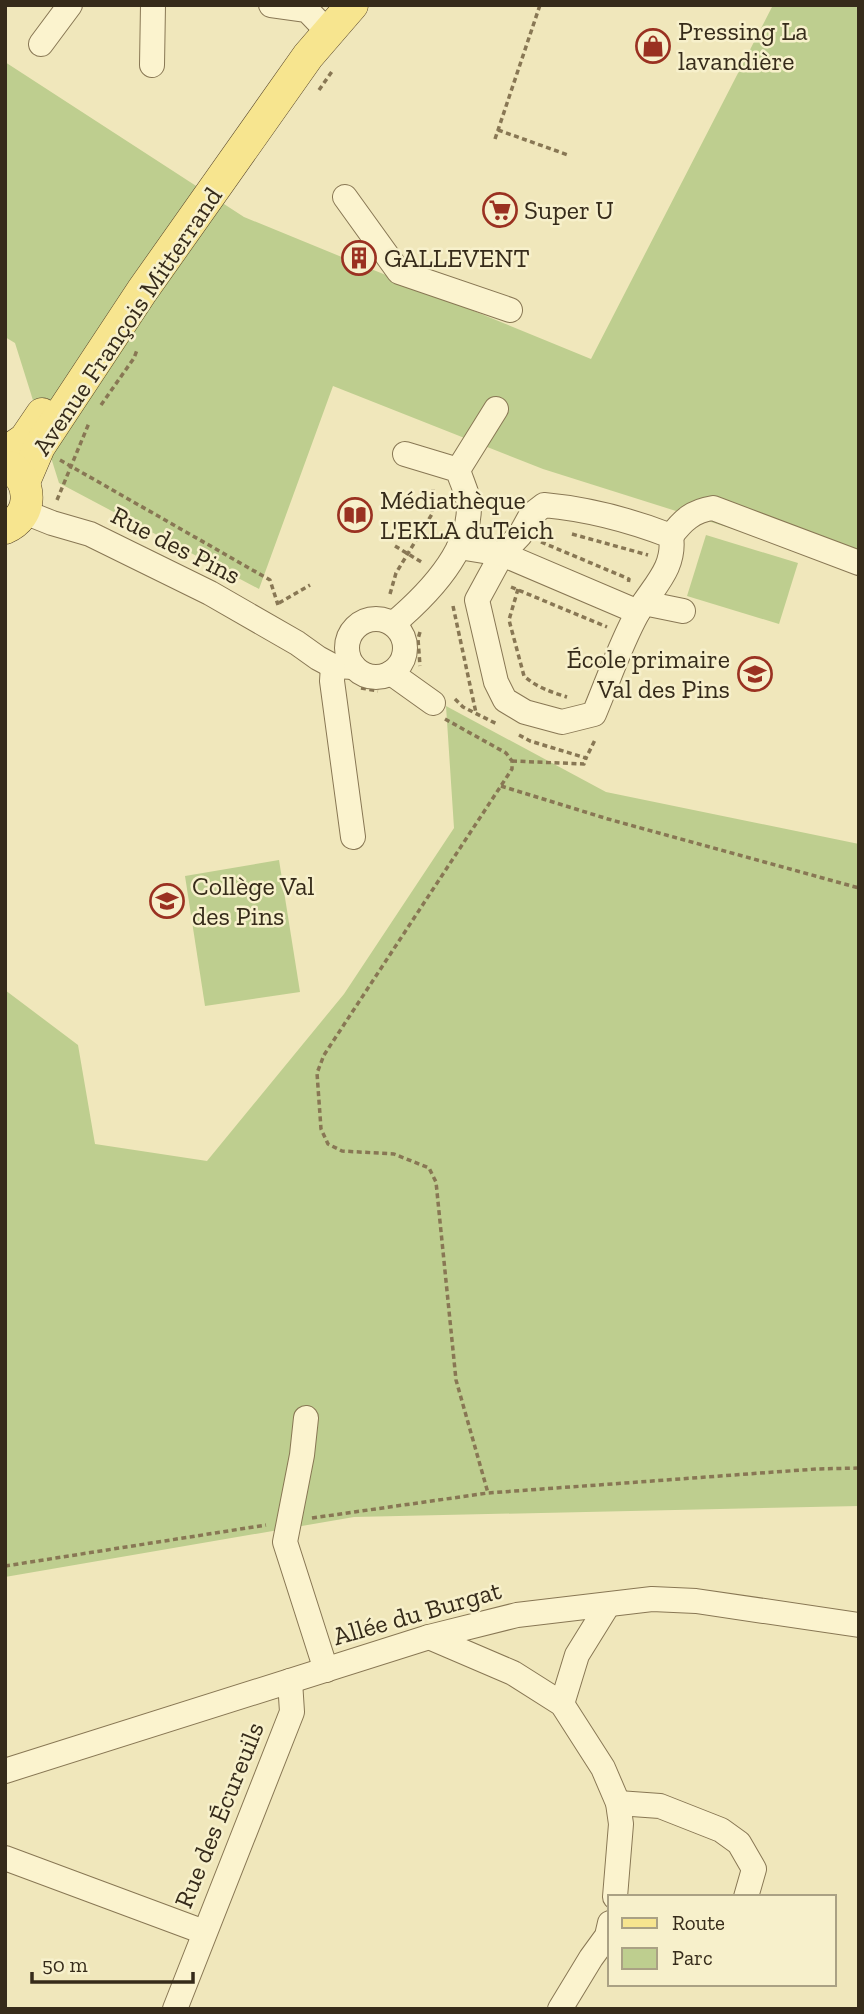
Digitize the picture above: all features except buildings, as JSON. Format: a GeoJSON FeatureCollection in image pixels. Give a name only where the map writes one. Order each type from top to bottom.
{"type":"FeatureCollection","features":[{"type":"Feature","properties":{"kind":"main road","name":"Avenue François Mitterrand"},"geometry":{"type":"LineString","coordinates":[[22,502],[39,447],[142,291],[308,56],[352,5]]}},
{"type":"Feature","properties":{"kind":"main road","name":"Avenue François Mitterrand"},"geometry":{"type":"LineString","coordinates":[[5,453],[25,439],[134,281],[233,162]]}},
{"type":"Feature","properties":{"kind":"street"},"geometry":{"type":"LineString","coordinates":[[41,44],[70,5]]}},
{"type":"Feature","properties":{"kind":"street"},"geometry":{"type":"LineString","coordinates":[[152,65],[153,5]]}},
{"type":"Feature","properties":{"kind":"street"},"geometry":{"type":"LineString","coordinates":[[279,6],[307,10],[329,33]]}},
{"type":"Feature","properties":{"kind":"street"},"geometry":{"type":"LineString","coordinates":[[345,197],[400,272],[510,310]]}},
{"type":"Feature","properties":{"kind":"street"},"geometry":{"type":"LineString","coordinates":[[457,470],[496,409]]}},
{"type":"Feature","properties":{"kind":"street"},"geometry":{"type":"LineString","coordinates":[[405,454],[457,470]]}},
{"type":"Feature","properties":{"kind":"street"},"geometry":{"type":"LineString","coordinates":[[389,622],[421,600],[459,547],[466,529],[469,505],[457,470]]}},
{"type":"Feature","properties":{"kind":"street","name":"Rue des Pins"},"geometry":{"type":"LineString","coordinates":[[22,502],[210,593],[344,667]]}},
{"type":"Feature","properties":{"kind":"street"},"geometry":{"type":"LineString","coordinates":[[671,536],[644,526],[572,508],[544,505],[531,515],[511,557],[487,582],[477,600],[496,682],[505,700],[525,712],[562,722],[594,714],[628,635],[636,602],[663,576],[673,550],[671,536],[682,520],[700,510],[713,508],[859,563]]}},
{"type":"Feature","properties":{"kind":"street"},"geometry":{"type":"LineString","coordinates":[[459,547],[511,557],[636,602],[683,611]]}},
{"type":"Feature","properties":{"kind":"street"},"geometry":{"type":"LineString","coordinates":[[344,667],[372,677],[391,673],[403,658],[405,649],[400,631],[389,622],[376,619],[358,625],[348,639],[344,667],[332,681],[353,837]]}},
{"type":"Feature","properties":{"kind":"street"},"geometry":{"type":"LineString","coordinates":[[297,643],[328,644],[348,639]]}},
{"type":"Feature","properties":{"kind":"street"},"geometry":{"type":"LineString","coordinates":[[391,673],[433,703]]}},
{"type":"Feature","properties":{"kind":"street"},"geometry":{"type":"LineString","coordinates":[[306,1418],[302,1455],[285,1542],[326,1670]]}},
{"type":"Feature","properties":{"kind":"street","name":"Allée du Burgat"},"geometry":{"type":"LineString","coordinates":[[5,1771],[429,1637],[517,1615],[652,1599],[695,1601],[859,1625]]}},
{"type":"Feature","properties":{"kind":"street"},"geometry":{"type":"LineString","coordinates":[[562,1704],[577,1655],[608,1605]]}},
{"type":"Feature","properties":{"kind":"street"},"geometry":{"type":"LineString","coordinates":[[429,1637],[513,1673],[562,1704],[603,1768],[618,1803],[621,1824],[615,1895]]}},
{"type":"Feature","properties":{"kind":"street","name":"Rue des Écureuils"},"geometry":{"type":"LineString","coordinates":[[175,2009],[292,1712],[290,1681]]}},
{"type":"Feature","properties":{"kind":"street"},"geometry":{"type":"LineString","coordinates":[[618,1803],[660,1806],[721,1830],[739,1843],[754,1869],[747,1895]]}},
{"type":"Feature","properties":{"kind":"street"},"geometry":{"type":"LineString","coordinates":[[5,1858],[204,1932]]}},
{"type":"Feature","properties":{"kind":"street"},"geometry":{"type":"LineString","coordinates":[[560,2009],[608,1933]]}},
{"type":"Feature","properties":{"kind":"path"},"geometry":{"type":"LineString","coordinates":[[495,139],[540,5]]}},
{"type":"Feature","properties":{"kind":"path"},"geometry":{"type":"LineString","coordinates":[[314,97],[338,64]]}},
{"type":"Feature","properties":{"kind":"path"},"geometry":{"type":"LineString","coordinates":[[498,130],[568,155]]}},
{"type":"Feature","properties":{"kind":"path"},"geometry":{"type":"LineString","coordinates":[[97,411],[134,358],[139,345]]}},
{"type":"Feature","properties":{"kind":"path"},"geometry":{"type":"LineString","coordinates":[[22,502],[53,512],[90,421]]}},
{"type":"Feature","properties":{"kind":"path"},"geometry":{"type":"LineString","coordinates":[[70,466],[270,580],[278,603],[278,616],[263,623]]}},
{"type":"Feature","properties":{"kind":"path"},"geometry":{"type":"LineString","coordinates":[[389,622],[396,573],[432,514],[433,484],[457,470]]}},
{"type":"Feature","properties":{"kind":"path"},"geometry":{"type":"LineString","coordinates":[[572,525],[569,533],[657,557]]}},
{"type":"Feature","properties":{"kind":"path"},"geometry":{"type":"LineString","coordinates":[[511,557],[531,538],[629,579],[636,602]]}},
{"type":"Feature","properties":{"kind":"path"},"geometry":{"type":"LineString","coordinates":[[395,546],[441,574]]}},
{"type":"Feature","properties":{"kind":"path"},"geometry":{"type":"LineString","coordinates":[[487,582],[518,589],[628,635]]}},
{"type":"Feature","properties":{"kind":"path"},"geometry":{"type":"LineString","coordinates":[[263,623],[278,603],[310,585]]}},
{"type":"Feature","properties":{"kind":"path"},"geometry":{"type":"LineString","coordinates":[[518,589],[509,620],[524,676],[550,692],[575,699],[594,714]]}},
{"type":"Feature","properties":{"kind":"path"},"geometry":{"type":"LineString","coordinates":[[421,626],[418,639],[419,662],[423,672]]}},
{"type":"Feature","properties":{"kind":"path"},"geometry":{"type":"LineString","coordinates":[[433,703],[428,709],[465,732],[506,752],[512,761],[512,769],[324,1055],[317,1073],[321,1129],[328,1144],[342,1151],[394,1154],[429,1168],[436,1182],[456,1380],[488,1493]]}},
{"type":"Feature","properties":{"kind":"path"},"geometry":{"type":"LineString","coordinates":[[512,761],[584,764],[586,758]]}},
{"type":"Feature","properties":{"kind":"path"},"geometry":{"type":"LineString","coordinates":[[501,786],[608,819],[859,888]]}},
{"type":"Feature","properties":{"kind":"path"},"geometry":{"type":"LineString","coordinates":[[5,1566],[288,1521],[488,1493],[859,1468]]}},
{"type":"Feature","properties":{"kind":"green space"},"geometry":{"type":"Polygon","coordinates":[[[773,5],[859,7],[859,557],[809,553],[543,469],[333,386],[259,589],[59,483],[15,343],[5,337],[5,62],[244,217],[591,359],[773,5]]]}},
{"type":"Feature","properties":{"kind":"green space"},"geometry":{"type":"Polygon","coordinates":[[[706,535],[798,563],[779,624],[687,596],[706,535]]]}},
{"type":"Feature","properties":{"kind":"green space"},"geometry":{"type":"Polygon","coordinates":[[[446,706],[606,792],[859,844],[859,1506],[354,1517],[5,1577],[5,990],[78,1045],[95,1144],[207,1161],[344,994],[454,828],[446,706]]]}},
{"type":"Feature","properties":{"kind":"green space"},"geometry":{"type":"Polygon","coordinates":[[[279,860],[300,992],[205,1006],[185,876],[279,860]]]}},
{"type":"Feature","properties":{"kind":"place","name":"Pressing La lavandière"},"geometry":{"type":"Point","coordinates":[653,46]}},
{"type":"Feature","properties":{"kind":"place","name":"Super U"},"geometry":{"type":"Point","coordinates":[500,210]}},
{"type":"Feature","properties":{"kind":"place","name":"GALLEVENT"},"geometry":{"type":"Point","coordinates":[359,258]}},
{"type":"Feature","properties":{"kind":"place","name":"Médiathèque L'EKLA duTeich"},"geometry":{"type":"Point","coordinates":[355,515]}},
{"type":"Feature","properties":{"kind":"place","name":"École primaire Val des Pins"},"geometry":{"type":"Point","coordinates":[755,674]}},
{"type":"Feature","properties":{"kind":"place","name":"Collège Val des Pins"},"geometry":{"type":"Point","coordinates":[167,901]}}]}
